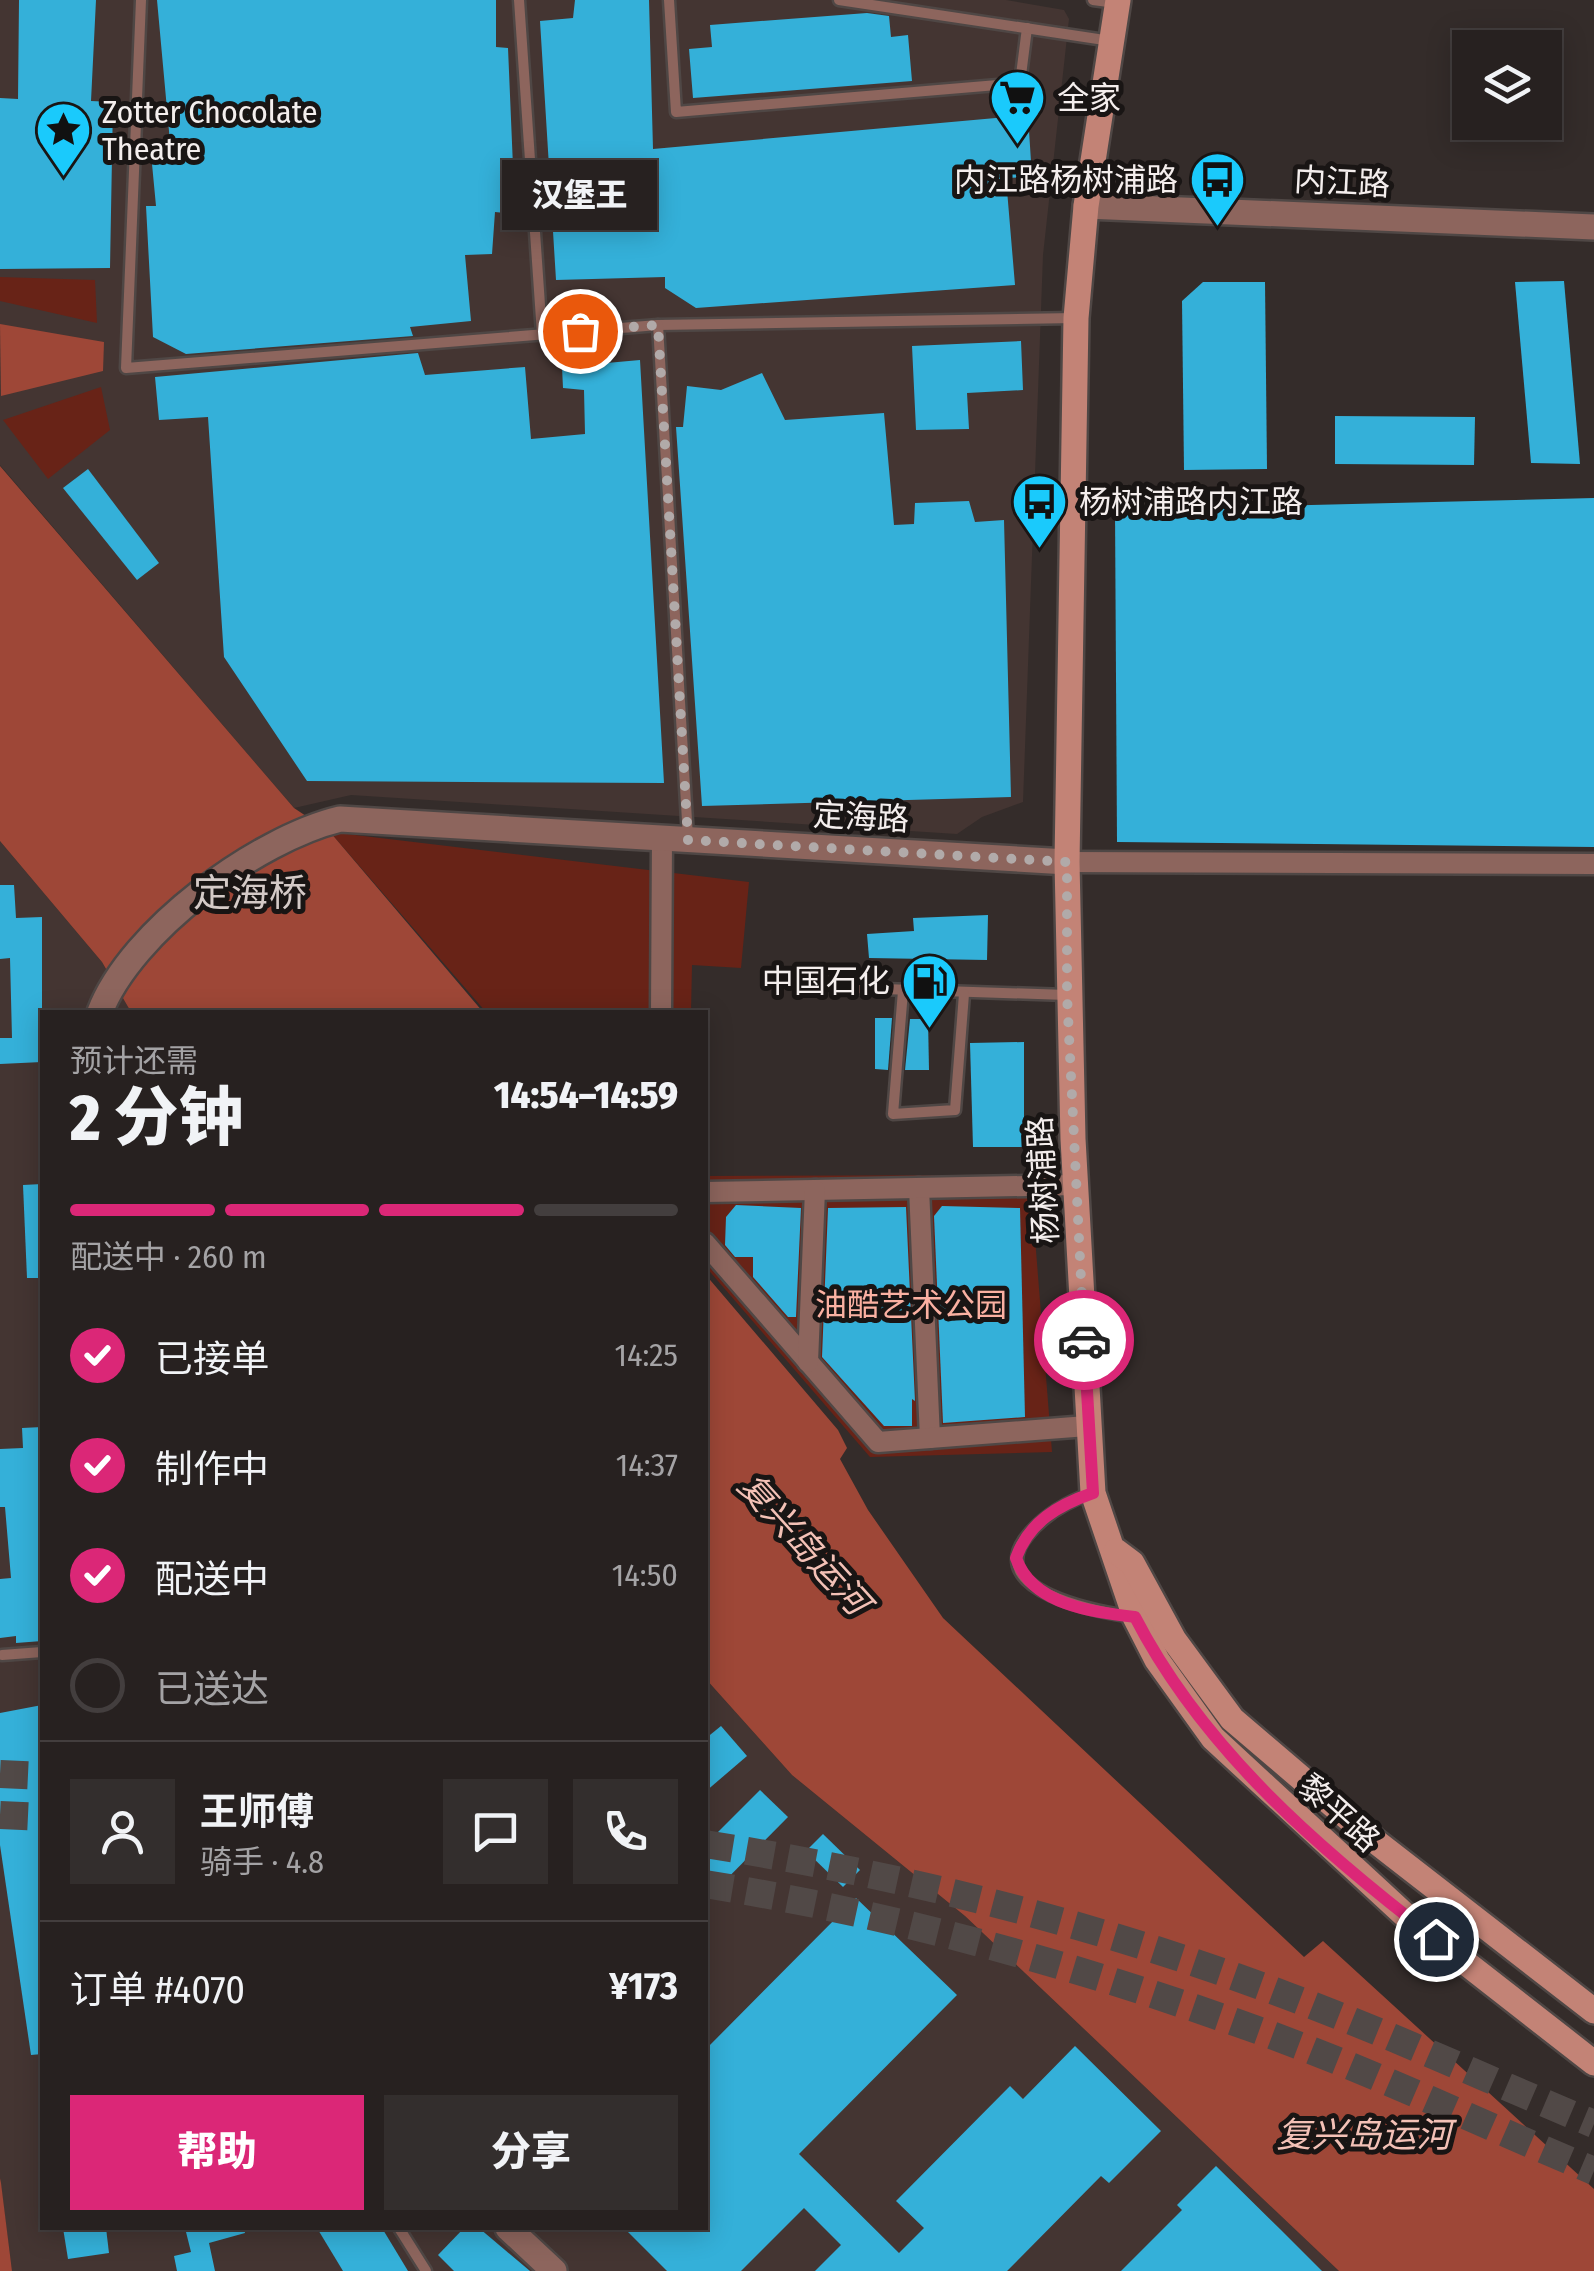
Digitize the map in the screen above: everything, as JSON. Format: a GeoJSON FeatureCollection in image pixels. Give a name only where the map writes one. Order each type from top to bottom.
{"type":"FeatureCollection","features":[{"type":"Feature","properties":{"kind":"main road"},"geometry":{"type":"LineString","coordinates":[[1086,206],[1112,42],[1109,1]]}},
{"type":"Feature","properties":{"kind":"main road","name":"杨树浦路"},"geometry":{"type":"LineString","coordinates":[[1086,206],[1076,318],[1067,995],[1093,1493]]}},
{"type":"Feature","properties":{"kind":"main road","name":"黎平路"},"geometry":{"type":"LineString","coordinates":[[1093,1493],[1116,1551],[1132,1563],[1146,1613],[1183,1700],[1249,1775],[1407,1917],[1594,2062]]}},
{"type":"Feature","properties":{"kind":"main road","name":"黎平路"},"geometry":{"type":"LineString","coordinates":[[1146,1613],[1202,1683],[1267,1752],[1594,2011]]}},
{"type":"Feature","properties":{"kind":"street","name":"内江路"},"geometry":{"type":"LineString","coordinates":[[1086,206],[1594,227]]}},
{"type":"Feature","properties":{"kind":"street","name":"定海路"},"geometry":{"type":"LineString","coordinates":[[101,1010],[124,968],[160,930],[239,864],[284,836],[340,819],[1067,862],[1594,864]]}},
{"type":"Feature","properties":{"kind":"street"},"geometry":{"type":"LineString","coordinates":[[661,1010],[675,839]]}},
{"type":"Feature","properties":{"kind":"street"},"geometry":{"type":"LineString","coordinates":[[708,1192],[1076,1185]]}},
{"type":"Feature","properties":{"kind":"street"},"geometry":{"type":"LineString","coordinates":[[919,1188],[930,1438]]}},
{"type":"Feature","properties":{"kind":"street"},"geometry":{"type":"LineString","coordinates":[[808,1362],[815,1190]]}},
{"type":"Feature","properties":{"kind":"street"},"geometry":{"type":"LineString","coordinates":[[708,1246],[878,1442],[1087,1426]]}},
{"type":"Feature","properties":{"kind":"street"},"geometry":{"type":"LineString","coordinates":[[510,2230],[554,2271]]}},
{"type":"Feature","properties":{"kind":"lane"},"geometry":{"type":"LineString","coordinates":[[141,0],[126,368],[658,325],[1076,318]]}},
{"type":"Feature","properties":{"kind":"lane"},"geometry":{"type":"LineString","coordinates":[[520,0],[542,334]]}},
{"type":"Feature","properties":{"kind":"lane"},"geometry":{"type":"LineString","coordinates":[[669,0],[676,112],[1020,83],[1027,28]]}},
{"type":"Feature","properties":{"kind":"lane"},"geometry":{"type":"LineString","coordinates":[[839,0],[1112,42]]}},
{"type":"Feature","properties":{"kind":"lane"},"geometry":{"type":"LineString","coordinates":[[658,325],[675,839]]}},
{"type":"Feature","properties":{"kind":"lane"},"geometry":{"type":"LineString","coordinates":[[853,988],[1067,995]]}},
{"type":"Feature","properties":{"kind":"lane"},"geometry":{"type":"LineString","coordinates":[[903,991],[893,1114],[955,1110],[964,994]]}},
{"type":"Feature","properties":{"kind":"lane"},"geometry":{"type":"LineString","coordinates":[[1093,1493],[1047,1516],[1022,1542],[1016,1558],[1030,1582],[1065,1603],[1146,1613]]}},
{"type":"Feature","properties":{"kind":"lane"},"geometry":{"type":"LineString","coordinates":[[2,1655],[40,1652]]}},
{"type":"Feature","properties":{"kind":"lane"},"geometry":{"type":"LineString","coordinates":[[400,2230],[426,2271]]}},
{"type":"Feature","properties":{"kind":"shaded area"},"geometry":{"type":"Polygon","coordinates":[[[0,0],[1006,0],[1064,10],[1069,19],[1043,255],[1023,802],[982,817],[957,834],[351,795],[294,808],[0,465],[0,0]]]}},
{"type":"Feature","properties":{"kind":"shaded area"},"geometry":{"type":"Polygon","coordinates":[[[0,841],[102,962],[130,1010],[40,1010],[40,2230],[708,2230],[708,1681],[792,1775],[965,1916],[1339,2271],[12,2271],[0,2178],[0,841]]]}},
{"type":"Feature","properties":{"kind":"green space"},"geometry":{"type":"Polygon","coordinates":[[[0,277],[95,280],[97,323],[0,301],[0,277]]]}},
{"type":"Feature","properties":{"kind":"green space"},"geometry":{"type":"Polygon","coordinates":[[[101,387],[110,430],[48,479],[3,420],[101,387]]]}},
{"type":"Feature","properties":{"kind":"green space"},"geometry":{"type":"Polygon","coordinates":[[[330,832],[749,882],[741,968],[692,965],[691,1010],[484,1010],[330,832]]]}},
{"type":"Feature","properties":{"kind":"green space","name":"油酷艺术公园"},"geometry":{"type":"Polygon","coordinates":[[[1030,1175],[1052,1452],[870,1457],[708,1269],[708,1176],[1030,1175]]]}},
{"type":"Feature","properties":{"kind":"water"},"geometry":{"type":"Polygon","coordinates":[[[0,324],[104,342],[103,371],[1,396],[0,324]]]}},
{"type":"Feature","properties":{"kind":"water"},"geometry":{"type":"Polygon","coordinates":[[[0,466],[294,808],[330,832],[481,1010],[130,1010],[102,962],[0,841],[0,466]]]}},
{"type":"Feature","properties":{"kind":"water","name":"复兴岛运河"},"geometry":{"type":"Polygon","coordinates":[[[708,1278],[838,1430],[847,1448],[840,1459],[868,1510],[943,1618],[1304,1957],[1323,1941],[1594,2189],[1594,2271],[1339,2271],[965,1916],[792,1775],[708,1681],[708,1278]]]}},
{"type":"Feature","properties":{"kind":"water"},"geometry":{"type":"Polygon","coordinates":[[[0,2178],[1,2183],[12,2271],[0,2271],[0,2178]]]}},
{"type":"Feature","properties":{"kind":"building"},"geometry":{"type":"Polygon","coordinates":[[[19,0],[96,0],[91,101],[113,102],[110,268],[0,269],[0,98],[18,99],[19,0]]]}},
{"type":"Feature","properties":{"kind":"building"},"geometry":{"type":"Polygon","coordinates":[[[157,0],[496,0],[496,47],[508,48],[515,214],[495,212],[492,254],[465,255],[471,321],[410,327],[413,336],[186,354],[153,337],[146,206],[156,206],[150,143],[170,142],[157,0]]]}},
{"type":"Feature","properties":{"kind":"building"},"geometry":{"type":"Polygon","coordinates":[[[575,0],[649,0],[653,149],[1028,115],[1032,177],[1006,178],[1015,285],[696,308],[665,288],[665,277],[556,280],[540,21],[573,18],[575,0]]]}},
{"type":"Feature","properties":{"kind":"building"},"geometry":{"type":"Polygon","coordinates":[[[867,13],[889,16],[891,37],[908,35],[912,81],[693,98],[689,49],[712,47],[710,25],[867,13]]]}},
{"type":"Feature","properties":{"kind":"building"},"geometry":{"type":"Polygon","coordinates":[[[1564,281],[1580,464],[1531,463],[1515,282],[1564,281]]]}},
{"type":"Feature","properties":{"kind":"building"},"geometry":{"type":"Polygon","coordinates":[[[1203,282],[1265,282],[1267,469],[1184,470],[1182,301],[1203,282]]]}},
{"type":"Feature","properties":{"kind":"building"},"geometry":{"type":"Polygon","coordinates":[[[1021,341],[1023,390],[967,393],[969,429],[916,430],[912,346],[1021,341]]]}},
{"type":"Feature","properties":{"kind":"building"},"geometry":{"type":"Polygon","coordinates":[[[418,353],[425,375],[525,367],[531,439],[585,434],[584,390],[563,388],[562,367],[640,360],[664,783],[307,781],[224,657],[208,417],[159,420],[155,377],[418,353]]]}},
{"type":"Feature","properties":{"kind":"building"},"geometry":{"type":"Polygon","coordinates":[[[762,373],[785,420],[884,413],[894,525],[914,524],[915,503],[969,501],[975,522],[1004,520],[1011,797],[702,806],[676,427],[683,427],[687,386],[721,390],[762,373]]]}},
{"type":"Feature","properties":{"kind":"building"},"geometry":{"type":"Polygon","coordinates":[[[1335,416],[1475,417],[1474,465],[1335,464],[1335,416]]]}},
{"type":"Feature","properties":{"kind":"building"},"geometry":{"type":"Polygon","coordinates":[[[88,469],[159,563],[137,580],[63,488],[88,469]]]}},
{"type":"Feature","properties":{"kind":"building"},"geometry":{"type":"Polygon","coordinates":[[[1594,498],[1594,847],[1117,842],[1115,510],[1594,498]]]}},
{"type":"Feature","properties":{"kind":"building"},"geometry":{"type":"Polygon","coordinates":[[[0,885],[14,885],[16,918],[42,917],[40,1062],[0,1064],[0,1038],[12,1038],[10,958],[0,959],[0,885]]]}},
{"type":"Feature","properties":{"kind":"building"},"geometry":{"type":"Polygon","coordinates":[[[988,915],[987,960],[869,958],[867,934],[914,931],[913,918],[988,915]]]}},
{"type":"Feature","properties":{"kind":"building"},"geometry":{"type":"Polygon","coordinates":[[[875,1018],[892,1018],[888,1070],[875,1069],[875,1018]]]}},
{"type":"Feature","properties":{"kind":"building"},"geometry":{"type":"Polygon","coordinates":[[[910,1019],[928,1019],[929,1070],[905,1070],[910,1019]]]}},
{"type":"Feature","properties":{"kind":"building"},"geometry":{"type":"Polygon","coordinates":[[[1024,1042],[1024,1147],[973,1147],[970,1043],[1024,1042]]]}},
{"type":"Feature","properties":{"kind":"building"},"geometry":{"type":"Polygon","coordinates":[[[40,1184],[40,1278],[27,1278],[23,1185],[40,1184]]]}},
{"type":"Feature","properties":{"kind":"building"},"geometry":{"type":"Polygon","coordinates":[[[736,1205],[801,1208],[796,1317],[788,1317],[753,1277],[753,1257],[735,1257],[725,1245],[726,1217],[736,1205]]]}},
{"type":"Feature","properties":{"kind":"building"},"geometry":{"type":"Polygon","coordinates":[[[942,1206],[1020,1208],[1025,1417],[943,1423],[934,1216],[942,1206]]]}},
{"type":"Feature","properties":{"kind":"building"},"geometry":{"type":"Polygon","coordinates":[[[906,1207],[915,1401],[912,1399],[912,1426],[884,1426],[822,1357],[828,1208],[906,1207]]]}},
{"type":"Feature","properties":{"kind":"building"},"geometry":{"type":"Polygon","coordinates":[[[40,1427],[40,1641],[16,1643],[16,1636],[0,1638],[0,1579],[11,1578],[5,1507],[0,1507],[0,1449],[23,1448],[22,1428],[40,1427]]]}},
{"type":"Feature","properties":{"kind":"building"},"geometry":{"type":"Polygon","coordinates":[[[40,1705],[40,2054],[31,2055],[0,1845],[0,1713],[40,1705]]]}},
{"type":"Feature","properties":{"kind":"building"},"geometry":{"type":"Polygon","coordinates":[[[721,1726],[747,1756],[708,1789],[708,1737],[721,1726]]]}},
{"type":"Feature","properties":{"kind":"building"},"geometry":{"type":"Polygon","coordinates":[[[760,1790],[788,1817],[708,1898],[708,1842],[760,1790]]]}},
{"type":"Feature","properties":{"kind":"building"},"geometry":{"type":"Polygon","coordinates":[[[823,1834],[860,1870],[843,1887],[806,1851],[823,1834]]]}},
{"type":"Feature","properties":{"kind":"building"},"geometry":{"type":"Polygon","coordinates":[[[856,1898],[957,1995],[799,2154],[899,2253],[924,2228],[896,2201],[1010,2086],[1023,2099],[1075,2046],[1161,2131],[1109,2183],[1101,2176],[1007,2271],[815,2271],[841,2245],[804,2208],[741,2271],[667,2271],[626,2230],[708,2230],[708,2047],[856,1898]]]}},
{"type":"Feature","properties":{"kind":"building"},"geometry":{"type":"Polygon","coordinates":[[[1216,2166],[1322,2271],[1121,2271],[1182,2210],[1177,2205],[1216,2166]]]}},
{"type":"Feature","properties":{"kind":"building"},"geometry":{"type":"Polygon","coordinates":[[[63,2230],[106,2230],[109,2253],[68,2259],[63,2230]]]}},
{"type":"Feature","properties":{"kind":"building"},"geometry":{"type":"Polygon","coordinates":[[[186,2230],[244,2230],[245,2233],[209,2243],[215,2271],[177,2271],[174,2256],[191,2252],[186,2230]]]}},
{"type":"Feature","properties":{"kind":"building"},"geometry":{"type":"Polygon","coordinates":[[[318,2230],[383,2230],[408,2271],[343,2271],[318,2230]]]}},
{"type":"Feature","properties":{"kind":"building"},"geometry":{"type":"Polygon","coordinates":[[[462,2230],[481,2230],[530,2271],[454,2271],[438,2255],[462,2230]]]}},
{"type":"Feature","properties":{"kind":"tunnel"},"geometry":{"type":"LineString","coordinates":[[0,1774],[40,1776]]}},
{"type":"Feature","properties":{"kind":"tunnel"},"geometry":{"type":"LineString","coordinates":[[0,1815],[40,1817]]}},
{"type":"Feature","properties":{"kind":"tunnel"},"geometry":{"type":"LineString","coordinates":[[708,1844],[999,1904],[1143,1946],[1324,2010],[1594,2124]]}},
{"type":"Feature","properties":{"kind":"tunnel"},"geometry":{"type":"LineString","coordinates":[[708,1885],[920,1928],[1132,1988],[1312,2050],[1594,2171]]}},
{"type":"Feature","properties":{"kind":"way so far"},"geometry":{"type":"LineString","coordinates":[[580,331],[658,325],[688,840],[1067,862],[1067,995],[1084,1340]]}},
{"type":"Feature","properties":{"kind":"place","name":"全家"},"geometry":{"type":"Point","coordinates":[1018,147]}},
{"type":"Feature","properties":{"kind":"place","name":"Zotter Chocolate Theatre"},"geometry":{"type":"Point","coordinates":[63,179]}},
{"type":"Feature","properties":{"kind":"place","name":"内江路杨树浦路"},"geometry":{"type":"Point","coordinates":[1217,229]}},
{"type":"Feature","properties":{"kind":"place","name":"汉堡王"},"geometry":{"type":"Point","coordinates":[580,331]}},
{"type":"Feature","properties":{"kind":"place","name":"杨树浦路内江路"},"geometry":{"type":"Point","coordinates":[1040,551]}},
{"type":"Feature","properties":{"kind":"place","name":"中国石化"},"geometry":{"type":"Point","coordinates":[929,1030]}},
{"type":"Feature","properties":{"kind":"district","name":"定海桥"},"geometry":{"type":"Point","coordinates":[250,893]}},
{"type":"Feature","properties":{"kind":"route"},"geometry":{"type":"LineString","coordinates":[[1084,1340],[1088,1461],[1093,1493],[1067,1502],[1034,1527],[1016,1558],[1021,1572],[1047,1594],[1065,1603],[1135,1617],[1157,1660],[1213,1738],[1329,1848],[1436,1939]]}}]}
